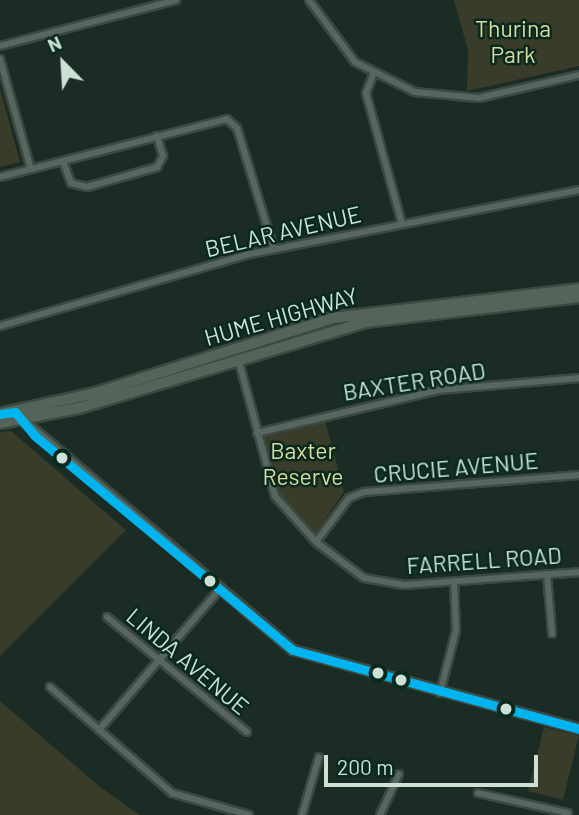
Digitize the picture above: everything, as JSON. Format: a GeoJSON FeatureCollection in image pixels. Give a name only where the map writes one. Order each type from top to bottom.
{"type":"FeatureCollection","features":[{"type":"Feature","properties":{"kind":"highway","name":"HUME HIGHWAY"},"geometry":{"type":"LineString","coordinates":[[0,424],[18,416],[333,318],[579,289]]}},
{"type":"Feature","properties":{"kind":"highway","name":"HUME HIGHWAY"},"geometry":{"type":"LineString","coordinates":[[0,414],[18,416],[366,322],[579,297]]}},
{"type":"Feature","properties":{"kind":"street"},"geometry":{"type":"LineString","coordinates":[[0,46],[176,0]]}},
{"type":"Feature","properties":{"kind":"street"},"geometry":{"type":"LineString","coordinates":[[309,0],[337,43],[373,75],[429,96],[463,99],[579,75]]}},
{"type":"Feature","properties":{"kind":"street"},"geometry":{"type":"LineString","coordinates":[[0,59],[31,169]]}},
{"type":"Feature","properties":{"kind":"street"},"geometry":{"type":"LineString","coordinates":[[373,75],[366,93],[402,224]]}},
{"type":"Feature","properties":{"kind":"street"},"geometry":{"type":"LineString","coordinates":[[0,177],[221,119],[235,123],[274,249]]}},
{"type":"Feature","properties":{"kind":"street"},"geometry":{"type":"LineString","coordinates":[[63,161],[78,187],[123,177],[160,164],[157,136]]}},
{"type":"Feature","properties":{"kind":"street","name":"BELAR AVENUE"},"geometry":{"type":"LineString","coordinates":[[0,326],[274,249],[579,190]]}},
{"type":"Feature","properties":{"kind":"street","name":"FARRELL ROAD"},"geometry":{"type":"LineString","coordinates":[[237,356],[275,496],[316,542],[364,578],[404,585],[579,572]]}},
{"type":"Feature","properties":{"kind":"street","name":"BAXTER ROAD"},"geometry":{"type":"LineString","coordinates":[[257,433],[439,390],[579,378]]}},
{"type":"Feature","properties":{"kind":"street"},"geometry":{"type":"LineString","coordinates":[[18,416],[219,590],[309,658],[579,729]]}},
{"type":"Feature","properties":{"kind":"street","name":"CRUCIE AVENUE"},"geometry":{"type":"LineString","coordinates":[[316,542],[349,498],[364,492],[579,475]]}},
{"type":"Feature","properties":{"kind":"street"},"geometry":{"type":"LineString","coordinates":[[547,574],[552,634]]}},
{"type":"Feature","properties":{"kind":"street"},"geometry":{"type":"LineString","coordinates":[[440,694],[456,630],[454,581]]}},
{"type":"Feature","properties":{"kind":"street"},"geometry":{"type":"LineString","coordinates":[[99,730],[219,590]]}},
{"type":"Feature","properties":{"kind":"street","name":"LINDA AVENUE"},"geometry":{"type":"LineString","coordinates":[[107,617],[247,733]]}},
{"type":"Feature","properties":{"kind":"street"},"geometry":{"type":"LineString","coordinates":[[50,687],[172,793],[249,815]]}},
{"type":"Feature","properties":{"kind":"street"},"geometry":{"type":"LineString","coordinates":[[302,815],[319,757]]}},
{"type":"Feature","properties":{"kind":"street"},"geometry":{"type":"LineString","coordinates":[[380,815],[398,774]]}},
{"type":"Feature","properties":{"kind":"street"},"geometry":{"type":"LineString","coordinates":[[478,793],[568,813]]}},
{"type":"Feature","properties":{"kind":"street"},"geometry":{"type":"LineString","coordinates":[[538,815],[540,806]]}},
{"type":"Feature","properties":{"kind":"green space","name":"Thurina Park"},"geometry":{"type":"Polygon","coordinates":[[[454,0],[579,0],[579,66],[467,91],[468,50],[454,0]]]}},
{"type":"Feature","properties":{"kind":"green space"},"geometry":{"type":"Polygon","coordinates":[[[0,89],[20,162],[0,167],[0,89]]]}},
{"type":"Feature","properties":{"kind":"green space","name":"Baxter Reserve"},"geometry":{"type":"Polygon","coordinates":[[[325,420],[344,492],[315,534],[277,490],[262,436],[325,420]]]}},
{"type":"Feature","properties":{"kind":"green space"},"geometry":{"type":"Polygon","coordinates":[[[11,431],[126,530],[0,656],[0,432],[11,431]]]}},
{"type":"Feature","properties":{"kind":"green space"},"geometry":{"type":"Polygon","coordinates":[[[0,701],[100,787],[140,815],[0,815],[0,701]]]}},
{"type":"Feature","properties":{"kind":"green space"},"geometry":{"type":"Polygon","coordinates":[[[544,727],[579,736],[563,800],[528,791],[544,727]]]}},
{"type":"Feature","properties":{"kind":"transit line"},"geometry":{"type":"LineString","coordinates":[[0,414],[15,412],[35,436],[293,650],[579,729]]}}]}
